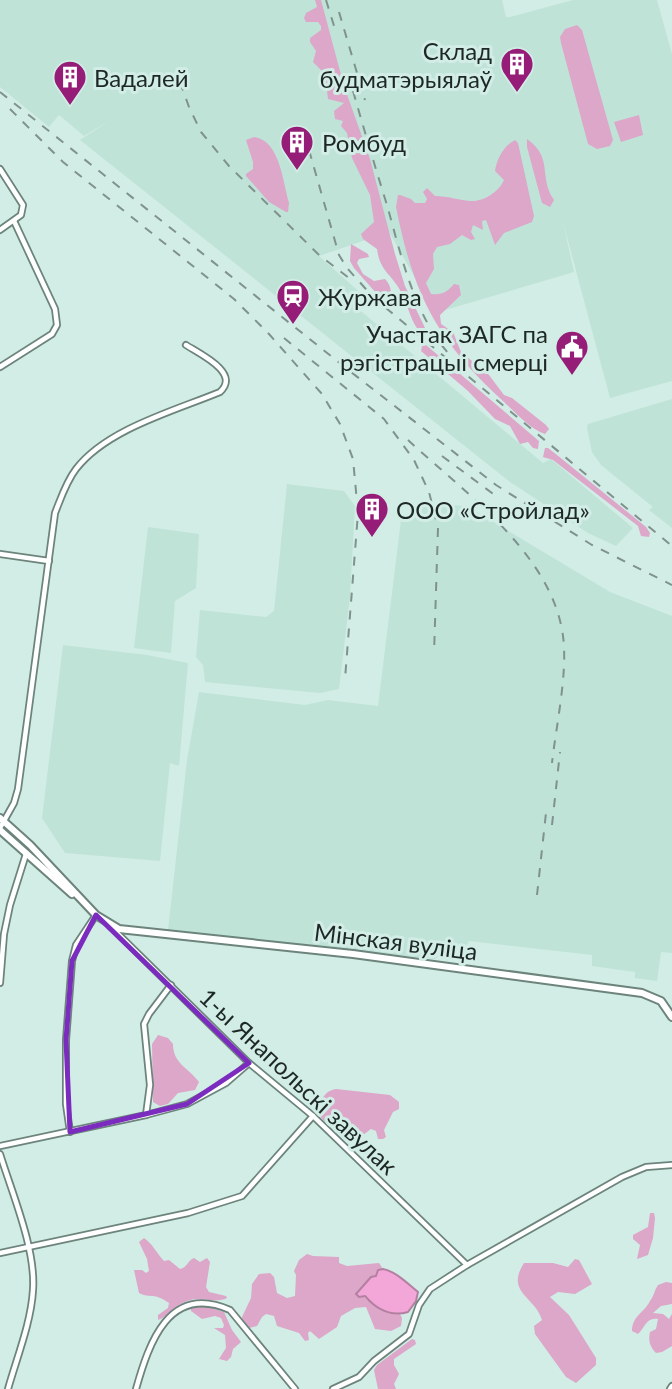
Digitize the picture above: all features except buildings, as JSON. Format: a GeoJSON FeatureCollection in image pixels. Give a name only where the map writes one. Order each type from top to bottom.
{"type":"FeatureCollection","features":[{"type":"Feature","properties":{"kind":"main road"},"geometry":{"type":"LineString","coordinates":[[1,825],[30,845],[83,902]]}},
{"type":"Feature","properties":{"kind":"main road"},"geometry":{"type":"LineString","coordinates":[[1,825],[26,853],[83,902]]}},
{"type":"Feature","properties":{"kind":"main road"},"geometry":{"type":"LineString","coordinates":[[26,853],[30,845]]}},
{"type":"Feature","properties":{"kind":"main road","name":"Мінская вуліца"},"geometry":{"type":"LineString","coordinates":[[83,902],[107,923],[136,933],[353,954],[642,993],[661,1001],[672,1017]]}},
{"type":"Feature","properties":{"kind":"street"},"geometry":{"type":"LineString","coordinates":[[0,170],[23,205],[21,215],[15,222],[0,230]]}},
{"type":"Feature","properties":{"kind":"street"},"geometry":{"type":"LineString","coordinates":[[0,367],[52,334],[57,325],[55,309],[15,222]]}},
{"type":"Feature","properties":{"kind":"street"},"geometry":{"type":"LineString","coordinates":[[1,825],[14,803],[18,789],[55,513],[63,492],[76,469],[112,436],[220,392],[226,387],[228,380],[219,368],[186,345]]}},
{"type":"Feature","properties":{"kind":"street"},"geometry":{"type":"LineString","coordinates":[[0,554],[49,561]]}},
{"type":"Feature","properties":{"kind":"street"},"geometry":{"type":"LineString","coordinates":[[0,983],[2,934],[26,853]]}},
{"type":"Feature","properties":{"kind":"street"},"geometry":{"type":"LineString","coordinates":[[70,1132],[66,1104],[66,1040],[72,961],[76,945],[96,915]]}},
{"type":"Feature","properties":{"kind":"street","name":"1-ы Янапольскі завулак"},"geometry":{"type":"LineString","coordinates":[[107,923],[249,1063],[313,1116],[467,1265]]}},
{"type":"Feature","properties":{"kind":"street"},"geometry":{"type":"LineString","coordinates":[[146,1115],[150,1085],[144,1024],[171,985]]}},
{"type":"Feature","properties":{"kind":"street"},"geometry":{"type":"LineString","coordinates":[[0,1146],[146,1115],[202,1097],[226,1083],[249,1063]]}},
{"type":"Feature","properties":{"kind":"street"},"geometry":{"type":"LineString","coordinates":[[0,1253],[188,1213],[242,1196],[313,1116]]}},
{"type":"Feature","properties":{"kind":"street"},"geometry":{"type":"LineString","coordinates":[[0,1154],[33,1269],[32,1302],[8,1389]]}},
{"type":"Feature","properties":{"kind":"street"},"geometry":{"type":"LineString","coordinates":[[333,1389],[359,1377],[374,1361],[399,1344],[409,1334],[424,1295],[467,1265],[622,1177],[646,1167],[672,1165]]}},
{"type":"Feature","properties":{"kind":"street"},"geometry":{"type":"LineString","coordinates":[[136,1389],[148,1348],[158,1328],[176,1311],[190,1305],[206,1304],[230,1310],[295,1389]]}},
{"type":"Feature","properties":{"kind":"highlighted area"},"geometry":{"type":"Polygon","coordinates":[[[96,915],[249,1063],[187,1104],[70,1132],[66,1040],[72,961],[96,915]]]}},
{"type":"Feature","properties":{"kind":"shaded area"},"geometry":{"type":"Polygon","coordinates":[[[0,0],[502,0],[506,17],[510,17],[573,0],[657,0],[672,54],[672,381],[610,398],[563,222],[574,272],[435,313],[389,232],[319,256],[364,296],[356,307],[543,463],[551,459],[633,528],[616,546],[588,533],[510,482],[80,140],[110,120],[84,136],[59,115],[49,127],[0,87],[0,0]]]}},
{"type":"Feature","properties":{"kind":"shaded area"},"geometry":{"type":"Polygon","coordinates":[[[315,0],[321,0],[344,86],[370,159],[395,254],[405,286],[425,328],[424,336],[413,321],[398,286],[381,263],[377,249],[363,239],[361,234],[374,222],[370,195],[352,158],[347,133],[341,126],[343,121],[335,119],[334,111],[344,103],[328,99],[325,74],[313,62],[316,51],[310,38],[321,30],[321,26],[318,22],[306,22],[304,18],[306,13],[317,7],[315,0]]]}},
{"type":"Feature","properties":{"kind":"shaded area"},"geometry":{"type":"Polygon","coordinates":[[[577,25],[582,30],[613,140],[610,146],[597,149],[588,144],[560,37],[565,29],[577,25]]]}},
{"type":"Feature","properties":{"kind":"shaded area"},"geometry":{"type":"Polygon","coordinates":[[[639,115],[643,135],[621,142],[614,122],[639,115]]]}},
{"type":"Feature","properties":{"kind":"shaded area"},"geometry":{"type":"Polygon","coordinates":[[[254,137],[263,140],[275,154],[289,203],[288,212],[269,202],[246,176],[253,169],[253,162],[246,140],[254,137]]]}},
{"type":"Feature","properties":{"kind":"shaded area"},"geometry":{"type":"Polygon","coordinates":[[[527,139],[535,146],[543,161],[549,192],[554,200],[550,207],[542,203],[527,139]]]}},
{"type":"Feature","properties":{"kind":"shaded area"},"geometry":{"type":"Polygon","coordinates":[[[515,140],[518,143],[534,216],[532,222],[504,233],[495,245],[486,220],[482,221],[483,230],[473,225],[471,232],[475,239],[471,240],[462,235],[450,244],[437,247],[433,254],[434,269],[426,283],[431,294],[447,291],[454,284],[459,285],[461,295],[440,315],[441,324],[453,332],[461,352],[489,375],[504,395],[512,398],[546,425],[549,429],[545,434],[523,420],[480,379],[445,336],[420,291],[396,207],[398,195],[415,203],[425,203],[427,199],[423,192],[427,188],[435,196],[475,201],[490,195],[504,180],[495,171],[499,157],[515,140]]]}},
{"type":"Feature","properties":{"kind":"shaded area"},"geometry":{"type":"Polygon","coordinates":[[[351,244],[368,254],[369,257],[359,259],[357,263],[363,274],[374,281],[385,279],[388,282],[393,305],[384,302],[354,268],[350,261],[351,244]]]}},
{"type":"Feature","properties":{"kind":"shaded area"},"geometry":{"type":"Polygon","coordinates":[[[426,345],[539,441],[538,449],[528,442],[520,444],[510,426],[495,419],[468,391],[421,351],[422,346],[426,345]]]}},
{"type":"Feature","properties":{"kind":"shaded area"},"geometry":{"type":"Polygon","coordinates":[[[672,399],[672,528],[649,510],[653,507],[601,465],[592,452],[587,428],[588,424],[672,399]]]}},
{"type":"Feature","properties":{"kind":"shaded area"},"geometry":{"type":"Polygon","coordinates":[[[545,448],[646,527],[650,533],[649,537],[641,536],[638,526],[553,460],[543,457],[545,448]]]}},
{"type":"Feature","properties":{"kind":"shaded area"},"geometry":{"type":"Polygon","coordinates":[[[287,484],[344,491],[355,506],[350,597],[339,689],[320,693],[205,682],[203,665],[196,657],[200,610],[266,617],[274,611],[287,484]]]}},
{"type":"Feature","properties":{"kind":"shaded area"},"geometry":{"type":"Polygon","coordinates":[[[429,504],[467,506],[610,592],[672,616],[672,953],[661,952],[657,981],[635,978],[635,972],[592,966],[592,955],[469,941],[467,945],[452,946],[435,959],[168,930],[187,760],[199,692],[305,705],[328,700],[378,706],[401,520],[429,504]]]}},
{"type":"Feature","properties":{"kind":"shaded area"},"geometry":{"type":"Polygon","coordinates":[[[148,527],[199,534],[196,588],[175,601],[171,653],[134,648],[148,527]]]}},
{"type":"Feature","properties":{"kind":"shaded area"},"geometry":{"type":"Polygon","coordinates":[[[63,645],[188,663],[179,766],[170,763],[160,861],[65,853],[42,818],[63,645]]]}},
{"type":"Feature","properties":{"kind":"shaded area"},"geometry":{"type":"Polygon","coordinates":[[[158,1035],[168,1038],[179,1061],[199,1082],[195,1090],[178,1093],[168,1104],[160,1106],[153,1102],[152,1044],[158,1035]]]}},
{"type":"Feature","properties":{"kind":"shaded area"},"geometry":{"type":"Polygon","coordinates":[[[336,1089],[390,1095],[399,1102],[399,1109],[393,1112],[384,1130],[386,1137],[378,1139],[376,1131],[371,1129],[363,1135],[351,1138],[348,1135],[351,1127],[348,1124],[328,1123],[322,1119],[319,1114],[323,1098],[336,1089]]]}},
{"type":"Feature","properties":{"kind":"shaded area"},"geometry":{"type":"Polygon","coordinates":[[[650,1213],[654,1213],[655,1218],[653,1238],[648,1255],[637,1259],[640,1245],[633,1239],[633,1235],[648,1227],[650,1213]]]}},
{"type":"Feature","properties":{"kind":"shaded area"},"geometry":{"type":"Polygon","coordinates":[[[144,1238],[164,1261],[169,1260],[180,1269],[194,1258],[200,1262],[207,1258],[210,1262],[206,1287],[209,1292],[227,1298],[187,1301],[158,1320],[158,1315],[168,1308],[169,1303],[139,1293],[134,1270],[146,1273],[149,1271],[139,1242],[144,1238]]]}},
{"type":"Feature","properties":{"kind":"shaded area"},"geometry":{"type":"Polygon","coordinates":[[[307,1254],[339,1257],[339,1263],[347,1266],[379,1263],[383,1269],[378,1270],[376,1276],[371,1277],[357,1292],[378,1308],[400,1314],[401,1326],[391,1331],[375,1329],[366,1307],[355,1308],[341,1316],[337,1327],[319,1339],[310,1331],[309,1340],[305,1341],[299,1333],[277,1326],[274,1316],[266,1314],[257,1326],[249,1328],[243,1323],[242,1317],[251,1298],[252,1284],[259,1274],[270,1273],[274,1277],[277,1293],[287,1298],[295,1296],[294,1271],[299,1260],[307,1254]]]}},
{"type":"Feature","properties":{"kind":"shaded area"},"geometry":{"type":"Polygon","coordinates":[[[575,1259],[579,1260],[592,1284],[575,1294],[558,1292],[550,1297],[569,1315],[596,1358],[596,1365],[576,1383],[566,1377],[535,1334],[534,1326],[542,1320],[534,1305],[523,1294],[518,1281],[524,1263],[553,1263],[568,1267],[575,1259]]]}},
{"type":"Feature","properties":{"kind":"shaded area"},"geometry":{"type":"Polygon","coordinates":[[[383,1269],[396,1275],[418,1292],[416,1301],[408,1312],[384,1311],[365,1296],[359,1297],[356,1294],[371,1277],[376,1276],[378,1270],[383,1269]]]}},
{"type":"Feature","properties":{"kind":"shaded area"},"geometry":{"type":"Polygon","coordinates":[[[672,1283],[672,1304],[661,1306],[653,1313],[663,1314],[669,1319],[672,1314],[672,1346],[656,1353],[649,1338],[650,1332],[656,1329],[658,1319],[648,1321],[638,1334],[632,1331],[636,1318],[648,1305],[658,1285],[672,1283]]]}},
{"type":"Feature","properties":{"kind":"shaded area"},"geometry":{"type":"Polygon","coordinates":[[[205,1306],[224,1312],[241,1342],[233,1349],[227,1361],[219,1359],[226,1348],[225,1335],[214,1328],[223,1328],[221,1318],[215,1316],[202,1319],[191,1311],[191,1308],[205,1306]]]}},
{"type":"Feature","properties":{"kind":"shaded area"},"geometry":{"type":"Polygon","coordinates":[[[412,1339],[416,1344],[394,1359],[399,1374],[394,1384],[396,1389],[378,1389],[374,1370],[377,1365],[412,1339]]]}},
{"type":"Feature","properties":{"kind":"railway"},"geometry":{"type":"LineString","coordinates":[[326,0],[335,29]]}},
{"type":"Feature","properties":{"kind":"railway"},"geometry":{"type":"LineString","coordinates":[[339,12],[365,100]]}},
{"type":"Feature","properties":{"kind":"railway"},"geometry":{"type":"LineString","coordinates":[[180,82],[201,132],[229,166],[318,254],[349,278]]}},
{"type":"Feature","properties":{"kind":"railway"},"geometry":{"type":"LineString","coordinates":[[353,91],[410,284],[427,321],[449,354]]}},
{"type":"Feature","properties":{"kind":"railway"},"geometry":{"type":"LineString","coordinates":[[0,92],[496,485],[592,545],[672,585]]}},
{"type":"Feature","properties":{"kind":"railway"},"geometry":{"type":"LineString","coordinates":[[10,109],[63,162],[234,299],[322,394],[340,424],[353,459],[358,513],[345,679]]}},
{"type":"Feature","properties":{"kind":"railway"},"geometry":{"type":"LineString","coordinates":[[309,150],[339,255],[374,298],[672,546]]}},
{"type":"Feature","properties":{"kind":"railway"},"geometry":{"type":"LineString","coordinates":[[284,338],[384,419],[414,460],[429,492],[438,528],[434,654]]}},
{"type":"Feature","properties":{"kind":"railway"},"geometry":{"type":"LineString","coordinates":[[408,440],[503,527],[542,578],[556,606],[563,636],[564,666],[552,763]]}},
{"type":"Feature","properties":{"kind":"railway"},"geometry":{"type":"LineString","coordinates":[[442,456],[496,496]]}},
{"type":"Feature","properties":{"kind":"railway"},"geometry":{"type":"LineString","coordinates":[[552,825],[560,752]]}},
{"type":"Feature","properties":{"kind":"railway"},"geometry":{"type":"LineString","coordinates":[[537,895],[546,813]]}},
{"type":"Feature","properties":{"kind":"place","name":"Склад будматэрыялаў"},"geometry":{"type":"Point","coordinates":[517,94]}},
{"type":"Feature","properties":{"kind":"place","name":"Вадалей"},"geometry":{"type":"Point","coordinates":[70,107]}},
{"type":"Feature","properties":{"kind":"place","name":"Ромбуд"},"geometry":{"type":"Point","coordinates":[297,172]}},
{"type":"Feature","properties":{"kind":"place","name":"Журжава"},"geometry":{"type":"Point","coordinates":[293,326]}},
{"type":"Feature","properties":{"kind":"place","name":"Участак ЗАГС па рэгістрацыі смерці"},"geometry":{"type":"Point","coordinates":[572,377]}},
{"type":"Feature","properties":{"kind":"place","name":"ООО «Стройлад»"},"geometry":{"type":"Point","coordinates":[372,539]}}]}
